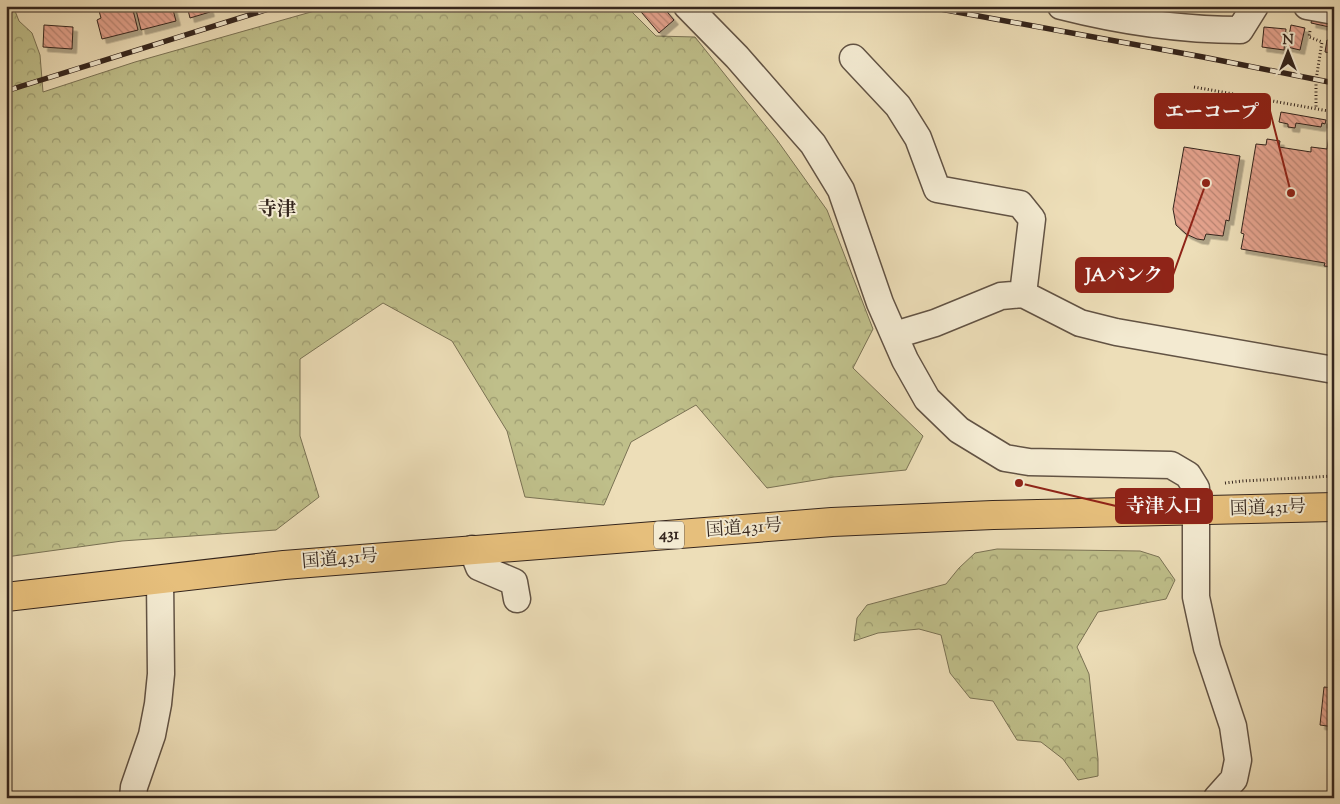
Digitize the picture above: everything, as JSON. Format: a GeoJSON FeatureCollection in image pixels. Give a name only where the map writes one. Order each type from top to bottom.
{"type":"FeatureCollection","features":[{"type":"Feature","properties":{"kind":"highway","name":"国道431号"},"geometry":{"type":"LineString","coordinates":[[6,598],[284,565],[832,522],[993,515],[1334,507]]}},
{"type":"Feature","properties":{"kind":"street"},"geometry":{"type":"LineString","coordinates":[[687,6],[737,57],[813,144],[841,190],[880,303],[904,360],[927,399],[959,430],[1005,458],[1029,462],[1171,465],[1188,475],[1196,488],[1196,597],[1207,648],[1233,726],[1238,760],[1234,779],[1217,798]]}},
{"type":"Feature","properties":{"kind":"street"},"geometry":{"type":"LineString","coordinates":[[1061,6],[1153,26],[1207,30],[1240,30],[1255,6]]}},
{"type":"Feature","properties":{"kind":"street"},"geometry":{"type":"LineString","coordinates":[[853,58],[898,106],[918,138],[937,189],[1020,204],[1032,220],[1023,294]]}},
{"type":"Feature","properties":{"kind":"street"},"geometry":{"type":"LineString","coordinates":[[895,335],[935,323],[1001,296],[1023,294],[1080,323],[1116,332],[1334,370]]}},
{"type":"Feature","properties":{"kind":"street"},"geometry":{"type":"LineString","coordinates":[[472,549],[479,567],[514,582],[517,600]]}},
{"type":"Feature","properties":{"kind":"street"},"geometry":{"type":"LineString","coordinates":[[133,798],[134,787],[152,735],[158,704],[161,674],[160,580]]}},
{"type":"Feature","properties":{"kind":"path"},"geometry":{"type":"LineString","coordinates":[[1316,108],[1316,80],[1322,42],[1309,37],[1318,8]]}},
{"type":"Feature","properties":{"kind":"path"},"geometry":{"type":"LineString","coordinates":[[1194,87],[1334,112]]}},
{"type":"Feature","properties":{"kind":"green space"},"geometry":{"type":"Polygon","coordinates":[[[6,6],[13,6],[19,21],[32,33],[40,55],[43,92],[135,62],[332,6],[626,6],[656,36],[695,37],[777,140],[827,210],[873,329],[853,368],[923,436],[906,470],[834,477],[767,488],[696,405],[631,442],[604,505],[525,497],[507,431],[452,341],[383,303],[300,359],[300,436],[319,497],[276,530],[122,541],[6,557],[6,6]]]}},
{"type":"Feature","properties":{"kind":"green space"},"geometry":{"type":"Polygon","coordinates":[[[997,549],[1140,551],[1159,557],[1175,580],[1166,599],[1098,612],[1077,647],[1089,674],[1098,776],[1078,780],[1063,759],[1041,742],[1017,740],[993,701],[970,698],[950,673],[941,635],[919,629],[878,633],[854,641],[857,618],[867,605],[946,584],[975,553],[997,549]]]}},
{"type":"Feature","properties":{"kind":"building"},"geometry":{"type":"Polygon","coordinates":[[[132,6],[138,30],[102,39],[97,20],[101,18],[98,7],[132,6]]]}},
{"type":"Feature","properties":{"kind":"building"},"geometry":{"type":"Polygon","coordinates":[[[135,6],[172,6],[176,21],[141,30],[135,6]]]}},
{"type":"Feature","properties":{"kind":"building"},"geometry":{"type":"Polygon","coordinates":[[[187,6],[208,6],[210,12],[190,18],[187,6]]]}},
{"type":"Feature","properties":{"kind":"building"},"geometry":{"type":"Polygon","coordinates":[[[636,6],[662,6],[674,20],[659,33],[636,6]]]}},
{"type":"Feature","properties":{"kind":"building"},"geometry":{"type":"Polygon","coordinates":[[[1315,9],[1334,13],[1334,28],[1311,23],[1315,9]]]}},
{"type":"Feature","properties":{"kind":"building"},"geometry":{"type":"Polygon","coordinates":[[[44,25],[73,27],[72,49],[43,47],[44,25]]]}},
{"type":"Feature","properties":{"kind":"building"},"geometry":{"type":"Polygon","coordinates":[[[1291,25],[1305,28],[1300,50],[1287,47],[1291,25]]]}},
{"type":"Feature","properties":{"kind":"building"},"geometry":{"type":"Polygon","coordinates":[[[1264,27],[1286,29],[1284,50],[1262,47],[1264,27]]]}},
{"type":"Feature","properties":{"kind":"building"},"geometry":{"type":"Polygon","coordinates":[[[1327,40],[1334,41],[1334,54],[1325,52],[1327,40]]]}},
{"type":"Feature","properties":{"kind":"building"},"geometry":{"type":"Polygon","coordinates":[[[1281,112],[1326,120],[1325,124],[1322,123],[1321,127],[1296,123],[1295,128],[1288,127],[1288,124],[1279,122],[1281,112]]]}},
{"type":"Feature","properties":{"kind":"building"},"geometry":{"type":"Polygon","coordinates":[[[1330,128],[1334,129],[1334,267],[1324,266],[1325,263],[1241,249],[1244,234],[1241,233],[1256,144],[1266,145],[1267,139],[1280,141],[1279,147],[1311,152],[1311,147],[1327,149],[1330,128]]]}},
{"type":"Feature","properties":{"kind":"building"},"geometry":{"type":"Polygon","coordinates":[[[1184,147],[1240,156],[1229,221],[1226,220],[1223,236],[1206,234],[1204,240],[1197,239],[1186,234],[1176,225],[1173,209],[1184,147]]]}},
{"type":"Feature","properties":{"kind":"building"},"geometry":{"type":"Polygon","coordinates":[[[1324,687],[1334,688],[1334,727],[1320,725],[1324,687]]]}},
{"type":"Feature","properties":{"kind":"railway"},"geometry":{"type":"LineString","coordinates":[[6,91],[278,6]]}},
{"type":"Feature","properties":{"kind":"railway"},"geometry":{"type":"LineString","coordinates":[[924,6],[1334,83]]}},
{"type":"Feature","properties":{"kind":"place","name":"JAバンク"},"geometry":{"type":"Point","coordinates":[1206,183]}},
{"type":"Feature","properties":{"kind":"place","name":"エーコープ"},"geometry":{"type":"Point","coordinates":[1291,193]}},
{"type":"Feature","properties":{"kind":"place","name":"寺津入口"},"geometry":{"type":"Point","coordinates":[1019,483]}},
{"type":"Feature","properties":{"kind":"district","name":"寺津"},"geometry":{"type":"Point","coordinates":[277,210]}}]}
